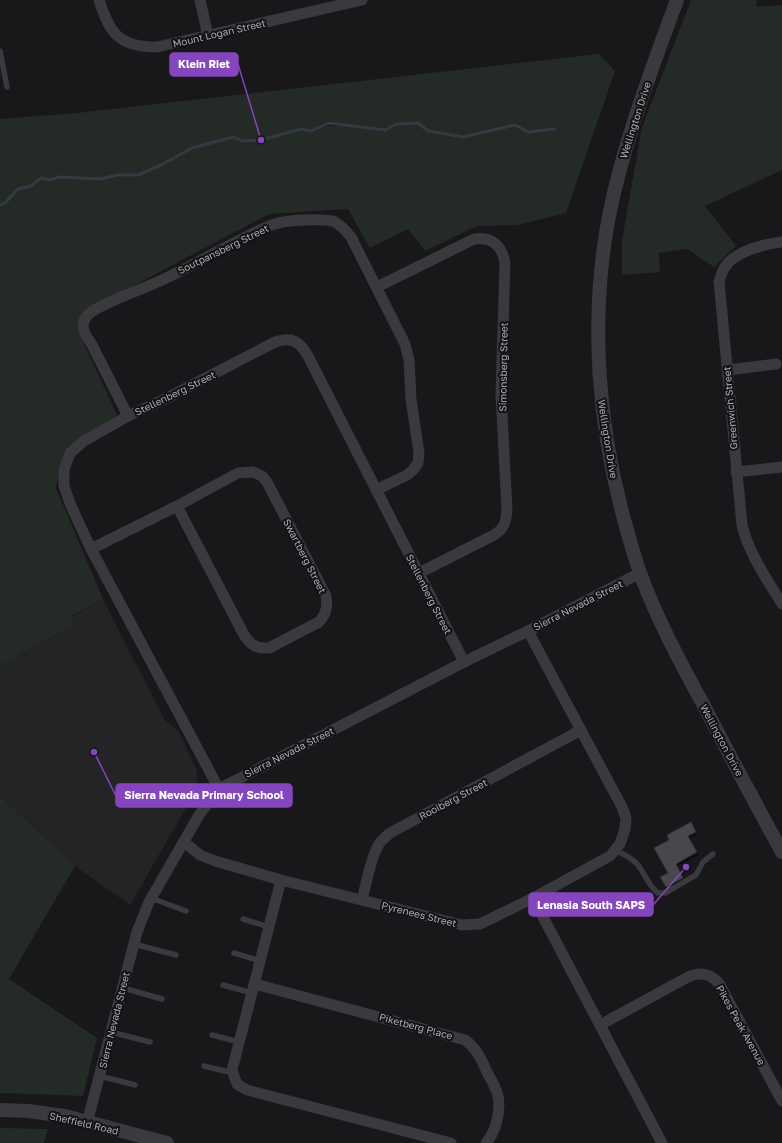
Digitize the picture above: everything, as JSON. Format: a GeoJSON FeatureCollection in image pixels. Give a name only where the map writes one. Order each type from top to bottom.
{"type":"FeatureCollection","features":[{"type":"Feature","properties":{"kind":"street","name":"Mount Logan Street"},"geometry":{"type":"LineString","coordinates":[[99,0],[113,32],[131,45],[143,47],[157,47],[362,0]]}},
{"type":"Feature","properties":{"kind":"street"},"geometry":{"type":"LineString","coordinates":[[200,0],[208,36]]}},
{"type":"Feature","properties":{"kind":"street","name":"Wellington Drive"},"geometry":{"type":"LineString","coordinates":[[677,0],[636,114],[621,163],[609,217],[604,246],[600,303],[599,359],[602,404],[606,434],[621,508],[640,573],[676,653],[782,852]]}},
{"type":"Feature","properties":{"kind":"street","name":"Soutpansberg Street"},"geometry":{"type":"LineString","coordinates":[[128,416],[83,330],[86,316],[102,306],[156,283],[265,228],[286,221],[327,220],[334,222],[341,226],[351,237],[377,287],[407,351],[409,360],[411,399],[419,453],[418,463],[407,475],[376,490]]}},
{"type":"Feature","properties":{"kind":"street","name":"Simonsberg Street"},"geometry":{"type":"LineString","coordinates":[[377,287],[474,239],[483,237],[491,240],[504,255],[501,395],[507,510],[504,526],[500,532],[494,536],[420,574]]}},
{"type":"Feature","properties":{"kind":"street","name":"Greenwich Street"},"geometry":{"type":"LineString","coordinates":[[782,242],[762,245],[734,257],[725,266],[718,281],[742,525],[745,537],[751,550],[782,604]]}},
{"type":"Feature","properties":{"kind":"street","name":"Stellenberg Street"},"geometry":{"type":"LineString","coordinates":[[219,788],[91,549],[71,506],[64,486],[65,465],[76,446],[128,416],[167,398],[275,342],[290,339],[303,347],[464,662]]}},
{"type":"Feature","properties":{"kind":"street"},"geometry":{"type":"LineString","coordinates":[[727,370],[776,364]]}},
{"type":"Feature","properties":{"kind":"street"},"geometry":{"type":"LineString","coordinates":[[736,472],[782,468]]}},
{"type":"Feature","properties":{"kind":"street","name":"Swartberg Street"},"geometry":{"type":"LineString","coordinates":[[91,549],[177,506],[238,473],[253,472],[264,478],[326,596],[327,607],[323,618],[269,648],[251,645],[243,633],[177,506]]}},
{"type":"Feature","properties":{"kind":"street","name":"Sierra Nevada Street"},"geometry":{"type":"LineString","coordinates":[[87,1123],[137,932],[151,898],[199,815],[219,788],[640,573]]}},
{"type":"Feature","properties":{"kind":"street","name":"Pyrenees Street"},"geometry":{"type":"LineString","coordinates":[[184,842],[206,858],[281,880],[456,925],[480,924],[533,898],[610,856],[622,838],[626,818],[622,807],[528,630]]}},
{"type":"Feature","properties":{"kind":"street","name":"Rooiberg Street"},"geometry":{"type":"LineString","coordinates":[[362,900],[374,855],[378,846],[387,836],[581,730]]}},
{"type":"Feature","properties":{"kind":"street"},"geometry":{"type":"LineString","coordinates":[[281,880],[232,1070],[237,1084],[247,1090],[451,1143]]}},
{"type":"Feature","properties":{"kind":"street"},"geometry":{"type":"LineString","coordinates":[[533,898],[662,1143]]}},
{"type":"Feature","properties":{"kind":"street","name":"Pikes Peak Avenue"},"geometry":{"type":"LineString","coordinates":[[600,1025],[688,977],[695,974],[706,974],[717,980],[720,985],[782,1101]]}},
{"type":"Feature","properties":{"kind":"street","name":"Piketberg Place"},"geometry":{"type":"LineString","coordinates":[[254,988],[465,1040],[480,1055],[498,1095],[499,1108],[496,1121],[492,1134],[486,1143]]}},
{"type":"Feature","properties":{"kind":"street","name":"Sheffield Road"},"geometry":{"type":"LineString","coordinates":[[0,1110],[28,1111],[65,1116],[167,1143]]}},
{"type":"Feature","properties":{"kind":"lane"},"geometry":{"type":"LineString","coordinates":[[0,51],[7,87]]}},
{"type":"Feature","properties":{"kind":"lane"},"geometry":{"type":"LineString","coordinates":[[615,850],[637,864],[652,889],[658,893],[665,893],[696,875],[703,862],[713,854]]}},
{"type":"Feature","properties":{"kind":"lane"},"geometry":{"type":"LineString","coordinates":[[151,898],[186,911]]}},
{"type":"Feature","properties":{"kind":"lane"},"geometry":{"type":"LineString","coordinates":[[243,919],[269,927]]}},
{"type":"Feature","properties":{"kind":"lane"},"geometry":{"type":"LineString","coordinates":[[134,944],[176,955]]}},
{"type":"Feature","properties":{"kind":"lane"},"geometry":{"type":"LineString","coordinates":[[234,952],[261,961]]}},
{"type":"Feature","properties":{"kind":"lane"},"geometry":{"type":"LineString","coordinates":[[223,985],[254,988]]}},
{"type":"Feature","properties":{"kind":"lane"},"geometry":{"type":"LineString","coordinates":[[123,988],[162,999]]}},
{"type":"Feature","properties":{"kind":"lane"},"geometry":{"type":"LineString","coordinates":[[111,1032],[150,1042]]}},
{"type":"Feature","properties":{"kind":"lane"},"geometry":{"type":"LineString","coordinates":[[212,1035],[240,1042]]}},
{"type":"Feature","properties":{"kind":"lane"},"geometry":{"type":"LineString","coordinates":[[204,1066],[233,1072]]}},
{"type":"Feature","properties":{"kind":"lane"},"geometry":{"type":"LineString","coordinates":[[100,1076],[136,1084]]}},
{"type":"Feature","properties":{"kind":"shaded area"},"geometry":{"type":"Polygon","coordinates":[[[691,0],[756,0],[757,7],[782,5],[782,170],[705,206],[736,246],[714,267],[687,249],[659,253],[660,272],[622,275],[622,240],[642,127],[691,0]]]}},
{"type":"Feature","properties":{"kind":"shaded area"},"geometry":{"type":"Polygon","coordinates":[[[599,54],[615,71],[566,213],[518,225],[477,226],[425,251],[408,229],[370,248],[348,209],[269,214],[84,312],[78,330],[117,415],[64,451],[56,488],[103,599],[71,616],[74,624],[0,666],[0,119],[77,113],[599,54]],[[329,121],[313,129],[315,130],[319,127],[328,125],[345,126],[329,121]]]}},
{"type":"Feature","properties":{"kind":"shaded area"},"geometry":{"type":"Polygon","coordinates":[[[103,599],[164,719],[179,732],[197,771],[197,789],[130,905],[75,866],[0,796],[0,666],[74,624],[71,617],[103,599]]]}},
{"type":"Feature","properties":{"kind":"shaded area"},"geometry":{"type":"Polygon","coordinates":[[[0,796],[75,866],[9,979],[97,1038],[83,1096],[0,1093],[0,796]]]}},
{"type":"Feature","properties":{"kind":"shaded area"},"geometry":{"type":"Polygon","coordinates":[[[0,1128],[48,1129],[44,1143],[0,1143],[0,1128]]]}},
{"type":"Feature","properties":{"kind":"building"},"geometry":{"type":"Polygon","coordinates":[[[691,822],[696,832],[688,836],[697,852],[676,864],[683,878],[666,887],[660,877],[668,873],[654,848],[669,840],[667,835],[691,822]]]}},
{"type":"Feature","properties":{"kind":"waterway"},"geometry":{"type":"LineString","coordinates":[[0,205],[5,203],[18,189],[31,186],[41,178],[50,180],[59,177],[100,179],[118,175],[138,175],[161,165],[192,148],[233,137],[243,141],[261,140],[301,129],[311,131],[328,123],[385,130],[396,124],[418,123],[428,131],[463,137],[515,125],[528,132],[555,129]]}},
{"type":"Feature","properties":{"kind":"place","name":"Klein Riet"},"geometry":{"type":"Point","coordinates":[261,140]}},
{"type":"Feature","properties":{"kind":"place","name":"Sierra Nevada Primary School"},"geometry":{"type":"Point","coordinates":[94,752]}},
{"type":"Feature","properties":{"kind":"place","name":"Lenasia South SAPS"},"geometry":{"type":"Point","coordinates":[686,867]}}]}
